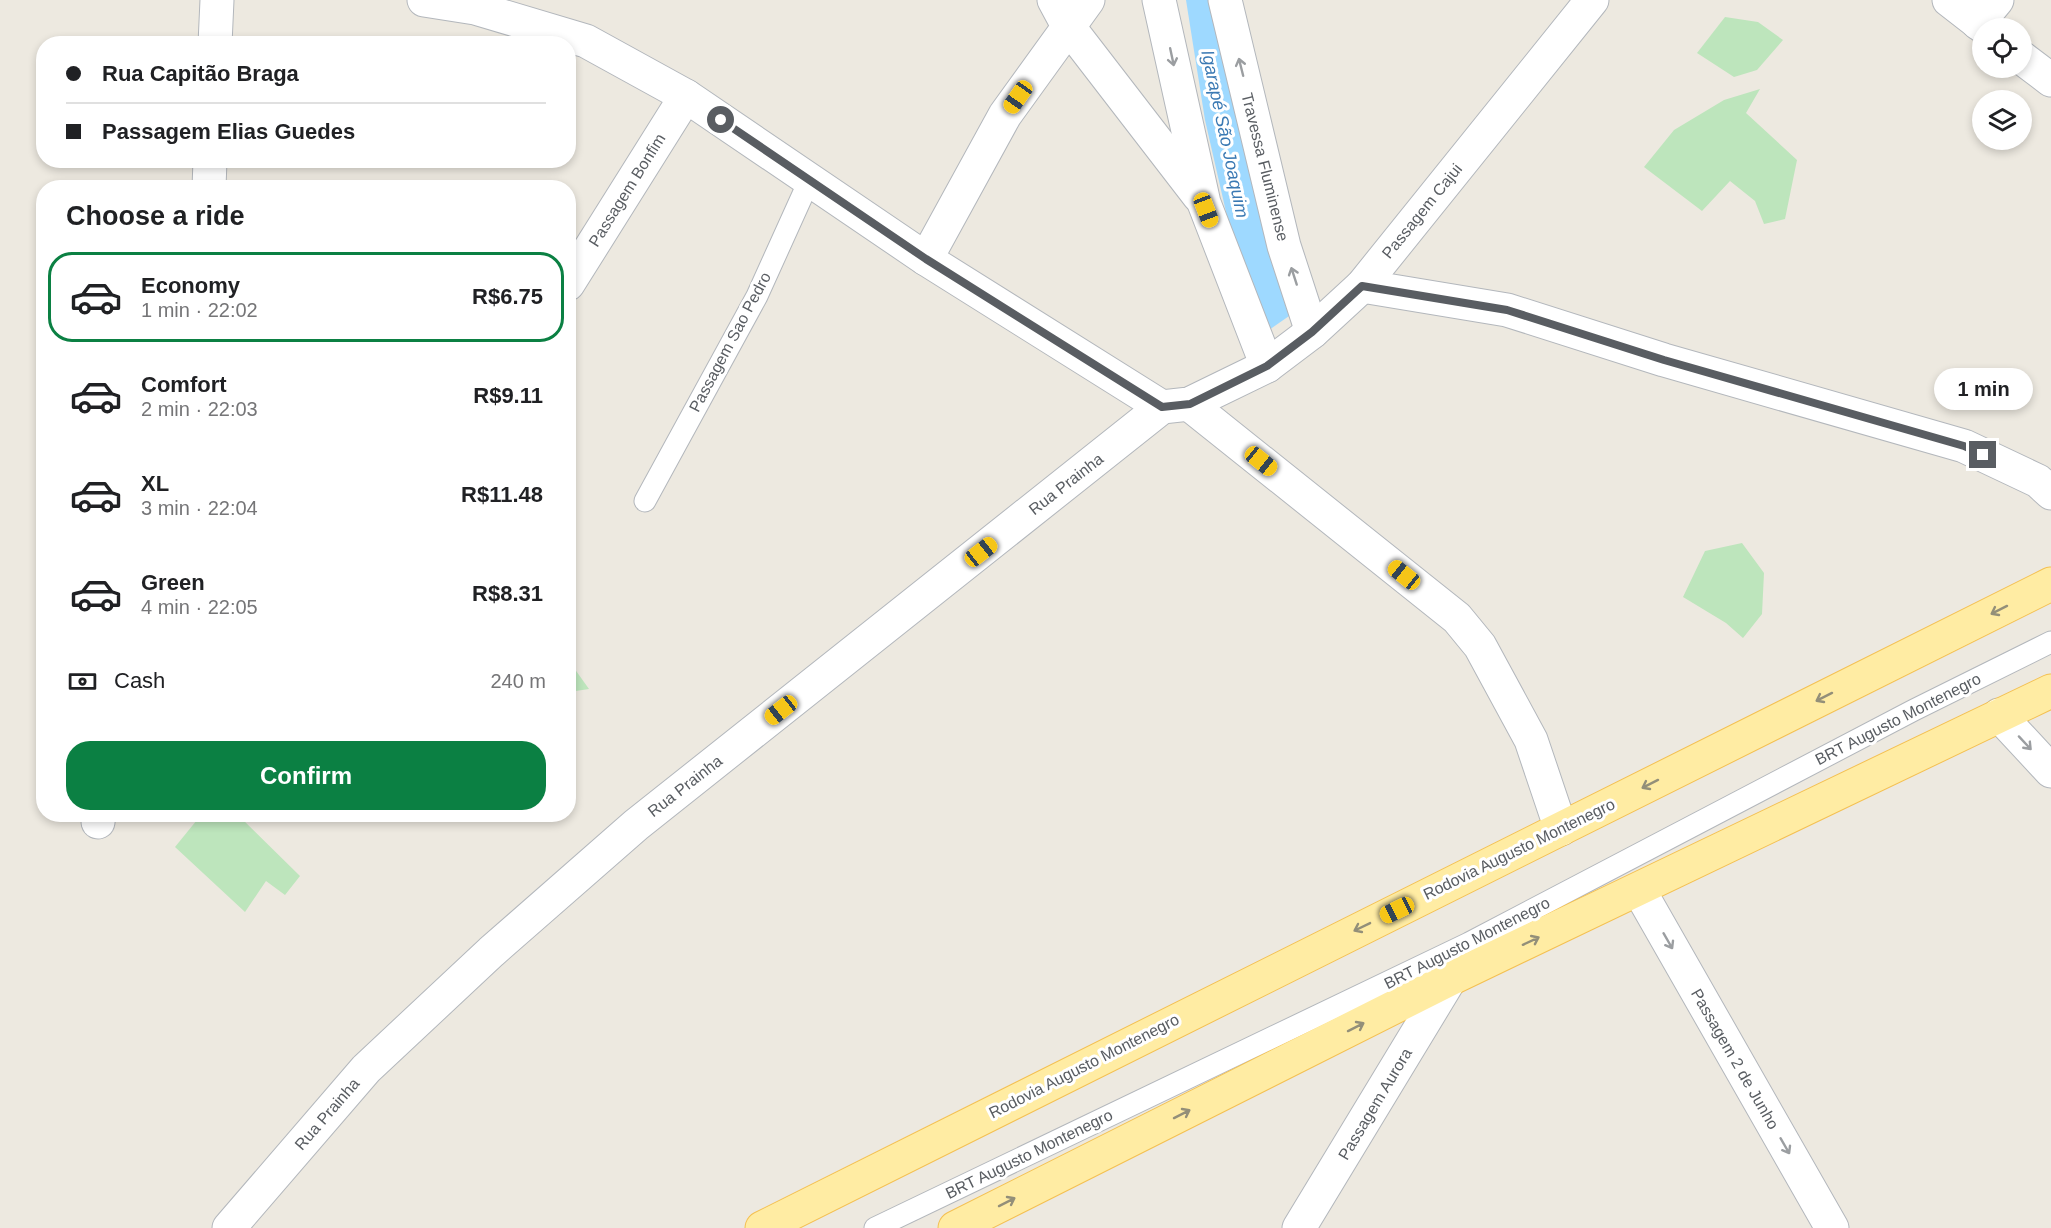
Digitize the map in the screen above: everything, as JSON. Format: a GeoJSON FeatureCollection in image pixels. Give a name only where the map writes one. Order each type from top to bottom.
{"type":"FeatureCollection","features":[{"type":"Feature","properties":{"kind":"main road","name":"Rodovia Augusto Montenegro"},"geometry":{"type":"LineString","coordinates":[[762,1228],[2051,584]]}},
{"type":"Feature","properties":{"kind":"main road"},"geometry":{"type":"LineString","coordinates":[[971,1224],[1450,979],[2051,691]]}},
{"type":"Feature","properties":{"kind":"street"},"geometry":{"type":"LineString","coordinates":[[215,36],[217,0]]}},
{"type":"Feature","properties":{"kind":"street"},"geometry":{"type":"LineString","coordinates":[[424,0],[476,8],[569,36]]}},
{"type":"Feature","properties":{"kind":"street"},"geometry":{"type":"LineString","coordinates":[[926,259],[1061,13],[1088,0]]}},
{"type":"Feature","properties":{"kind":"street"},"geometry":{"type":"LineString","coordinates":[[1159,0],[1204,203],[1267,366]]}},
{"type":"Feature","properties":{"kind":"street","name":"Travessa Fluminense"},"geometry":{"type":"LineString","coordinates":[[1225,0],[1284,246],[1312,332]]}},
{"type":"Feature","properties":{"kind":"street","name":"Passagem Cajui"},"geometry":{"type":"LineString","coordinates":[[1176,406],[1267,366],[1312,332],[1362,286],[1592,0]]}},
{"type":"Feature","properties":{"kind":"street"},"geometry":{"type":"LineString","coordinates":[[1948,0],[1986,17]]}},
{"type":"Feature","properties":{"kind":"street"},"geometry":{"type":"LineString","coordinates":[[1061,13],[1204,203]]}},
{"type":"Feature","properties":{"kind":"street"},"geometry":{"type":"LineString","coordinates":[[576,38],[586,41],[686,96],[926,259],[1176,406],[1457,618],[1480,646],[1530,740],[1561,829]]}},
{"type":"Feature","properties":{"kind":"street"},"geometry":{"type":"LineString","coordinates":[[2032,66],[2051,81]]}},
{"type":"Feature","properties":{"kind":"street","name":"Passagem Bonfim"},"geometry":{"type":"LineString","coordinates":[[576,271],[686,96]]}},
{"type":"Feature","properties":{"kind":"street"},"geometry":{"type":"LineString","coordinates":[[1362,286],[1507,310],[1664,360],[1964,446],[2038,481],[2051,493]]}},
{"type":"Feature","properties":{"kind":"street","name":"Rua Prainha"},"geometry":{"type":"LineString","coordinates":[[229,1228],[366,1070],[491,952],[636,825],[1176,406]]}},
{"type":"Feature","properties":{"kind":"street"},"geometry":{"type":"LineString","coordinates":[[1999,715],[2051,771]]}},
{"type":"Feature","properties":{"kind":"street","name":"Passagem 2 de Junho"},"geometry":{"type":"LineString","coordinates":[[1639,890],[1829,1227]]}},
{"type":"Feature","properties":{"kind":"street","name":"Passagem Aurora"},"geometry":{"type":"LineString","coordinates":[[1299,1228],[1450,979]]}},
{"type":"Feature","properties":{"kind":"lane","name":"Passagem Sao Pedro"},"geometry":{"type":"LineString","coordinates":[[645,501],[757,296],[809,181]]}},
{"type":"Feature","properties":{"kind":"lane","name":"BRT Augusto Montenegro"},"geometry":{"type":"LineString","coordinates":[[875,1228],[1469,943],[1914,710],[2051,642]]}},
{"type":"Feature","properties":{"kind":"green space"},"geometry":{"type":"Polygon","coordinates":[[[1725,17],[1758,22],[1783,40],[1757,70],[1734,77],[1697,53],[1725,17]]]}},
{"type":"Feature","properties":{"kind":"green space"},"geometry":{"type":"Polygon","coordinates":[[[1760,89],[1746,113],[1797,160],[1785,219],[1764,224],[1755,201],[1730,181],[1702,211],[1644,167],[1674,130],[1724,100],[1760,89]]]}},
{"type":"Feature","properties":{"kind":"green space"},"geometry":{"type":"Polygon","coordinates":[[[1742,543],[1764,573],[1762,614],[1743,638],[1726,623],[1683,597],[1705,551],[1742,543]]]}},
{"type":"Feature","properties":{"kind":"green space"},"geometry":{"type":"Polygon","coordinates":[[[576,671],[589,689],[576,691],[576,671]]]}},
{"type":"Feature","properties":{"kind":"green space"},"geometry":{"type":"Polygon","coordinates":[[[195,822],[245,822],[300,876],[285,895],[266,881],[245,912],[175,847],[195,822]]]}},
{"type":"Feature","properties":{"kind":"water","name":"Igarapé São Joaquim"},"geometry":{"type":"Polygon","coordinates":[[[1186,0],[1210,0],[1292,314],[1269,330],[1237,260],[1205,120],[1186,0]]]}},
{"type":"Feature","properties":{"kind":"route"},"geometry":{"type":"LineString","coordinates":[[721,120],[926,259],[1162,407],[1190,404],[1267,366],[1312,332],[1362,286],[1507,310],[1664,360],[1964,446],[1983,455]]}}]}
